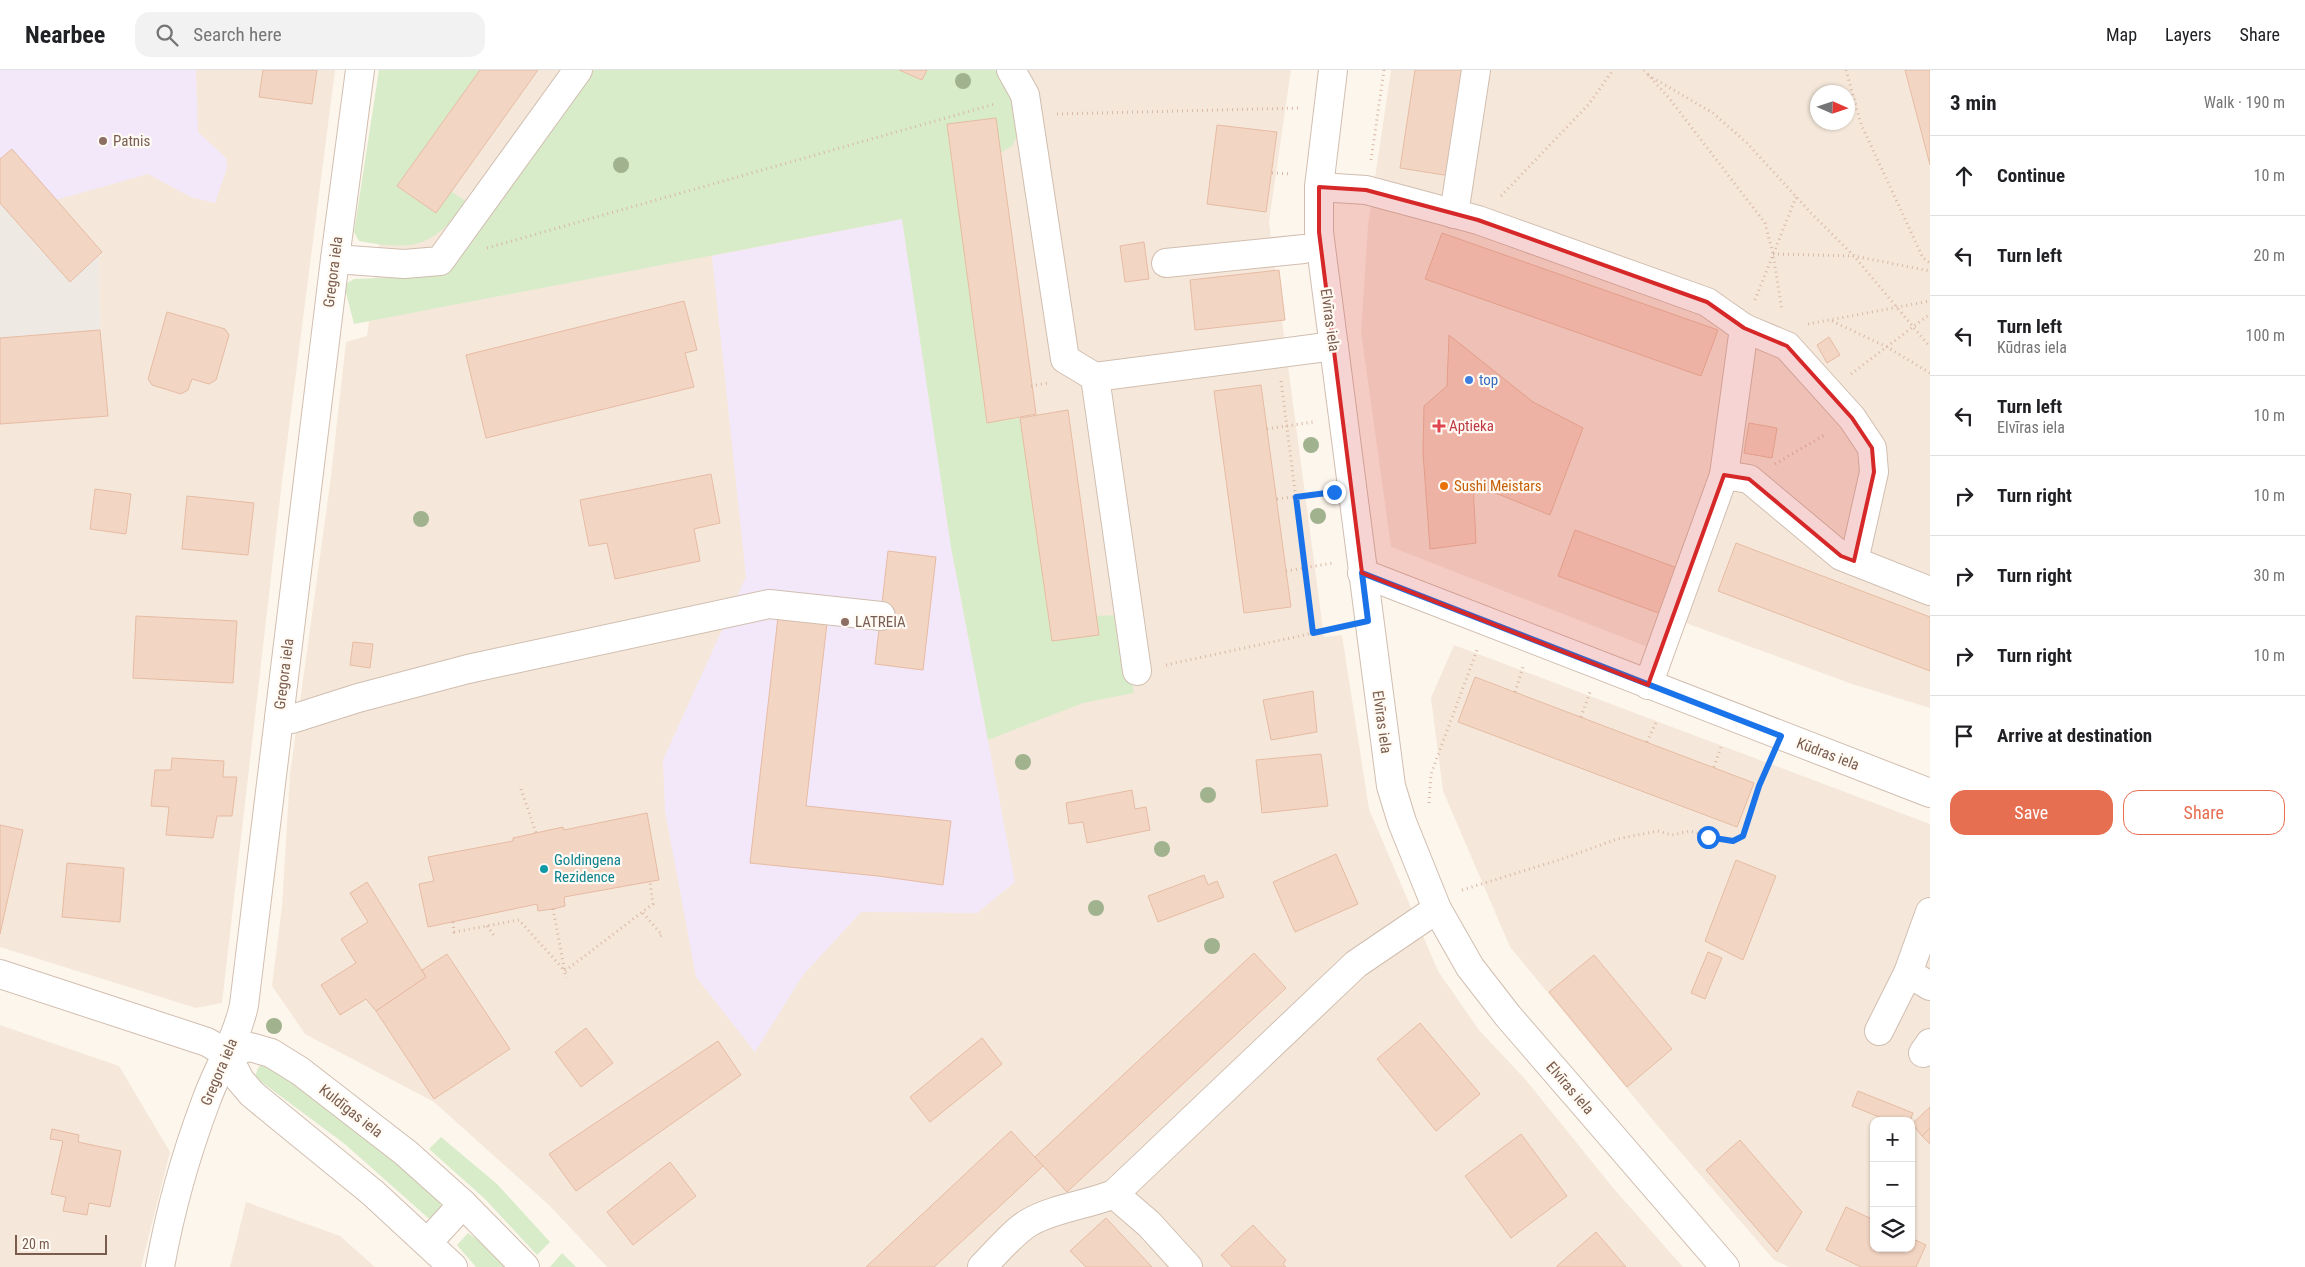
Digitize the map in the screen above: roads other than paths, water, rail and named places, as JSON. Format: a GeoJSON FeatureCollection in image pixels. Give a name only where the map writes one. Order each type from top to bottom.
{"type":"FeatureCollection","features":[{"type":"Feature","properties":{"kind":"street","name":"Gregora iela"},"geometry":{"type":"LineString","coordinates":[[160,1267],[184,1167],[205,1102],[240,1026],[244,1005],[278,718],[360,70]]}},
{"type":"Feature","properties":{"kind":"street"},"geometry":{"type":"LineString","coordinates":[[335,259],[404,264],[440,261],[578,70]]}},
{"type":"Feature","properties":{"kind":"street"},"geometry":{"type":"LineString","coordinates":[[1011,70],[1027,105],[1065,359],[1095,377],[1334,346]]}},
{"type":"Feature","properties":{"kind":"street","name":"Elvīras iela"},"geometry":{"type":"LineString","coordinates":[[1334,70],[1329,107],[1308,181],[1319,232],[1368,621],[1391,786],[1437,908],[1470,967],[1508,1016],[1725,1267]]}},
{"type":"Feature","properties":{"kind":"street"},"geometry":{"type":"LineString","coordinates":[[1466,217],[1476,70]]}},
{"type":"Feature","properties":{"kind":"street"},"geometry":{"type":"LineString","coordinates":[[1308,181],[1366,190],[1466,217],[1707,302],[1744,328],[1786,336],[1829,392],[1852,418],[1872,448],[1874,472],[1854,561]]}},
{"type":"Feature","properties":{"kind":"street"},"geometry":{"type":"LineString","coordinates":[[1166,263],[1304,249]]}},
{"type":"Feature","properties":{"kind":"street"},"geometry":{"type":"LineString","coordinates":[[1648,685],[1736,477],[1744,328]]}},
{"type":"Feature","properties":{"kind":"street"},"geometry":{"type":"LineString","coordinates":[[1095,377],[1137,671]]}},
{"type":"Feature","properties":{"kind":"street"},"geometry":{"type":"LineString","coordinates":[[1736,477],[1841,556],[1930,591]]}},
{"type":"Feature","properties":{"kind":"street","name":"Kūdras iela"},"geometry":{"type":"LineString","coordinates":[[1362,573],[1930,793]]}},
{"type":"Feature","properties":{"kind":"street"},"geometry":{"type":"LineString","coordinates":[[278,718],[292,719],[358,698],[468,668],[769,604],[881,616]]}},
{"type":"Feature","properties":{"kind":"street"},"geometry":{"type":"LineString","coordinates":[[982,1267],[1028,1223],[1050,1214],[1095,1202],[1114,1194],[1356,964],[1437,908]]}},
{"type":"Feature","properties":{"kind":"street"},"geometry":{"type":"LineString","coordinates":[[1879,1031],[1919,979],[1930,912]]}},
{"type":"Feature","properties":{"kind":"street"},"geometry":{"type":"LineString","coordinates":[[0,974],[207,1042],[226,1053],[240,1080],[252,1094],[428,1242],[453,1267]]}},
{"type":"Feature","properties":{"kind":"street","name":"Kuldīgas iela"},"geometry":{"type":"LineString","coordinates":[[226,1053],[250,1047],[271,1053],[300,1071],[406,1153],[464,1204],[524,1267]]}},
{"type":"Feature","properties":{"kind":"street"},"geometry":{"type":"LineString","coordinates":[[1114,1194],[1149,1224],[1188,1267]]}},
{"type":"Feature","properties":{"kind":"street"},"geometry":{"type":"LineString","coordinates":[[428,1242],[464,1204]]}},
{"type":"Feature","properties":{"kind":"place","name":"Patnis"},"geometry":{"type":"Point","coordinates":[103,141]}},
{"type":"Feature","properties":{"kind":"place","name":"top"},"geometry":{"type":"Point","coordinates":[1469,380]}},
{"type":"Feature","properties":{"kind":"place","name":"Aptieka"},"geometry":{"type":"Point","coordinates":[1439,426]}},
{"type":"Feature","properties":{"kind":"place","name":"Sushi Meistars"},"geometry":{"type":"Point","coordinates":[1444,486]}},
{"type":"Feature","properties":{"kind":"place","name":"LATREIA"},"geometry":{"type":"Point","coordinates":[845,622]}},
{"type":"Feature","properties":{"kind":"place","name":"Goldingena Rezidence"},"geometry":{"type":"Point","coordinates":[544,869]}}]}
